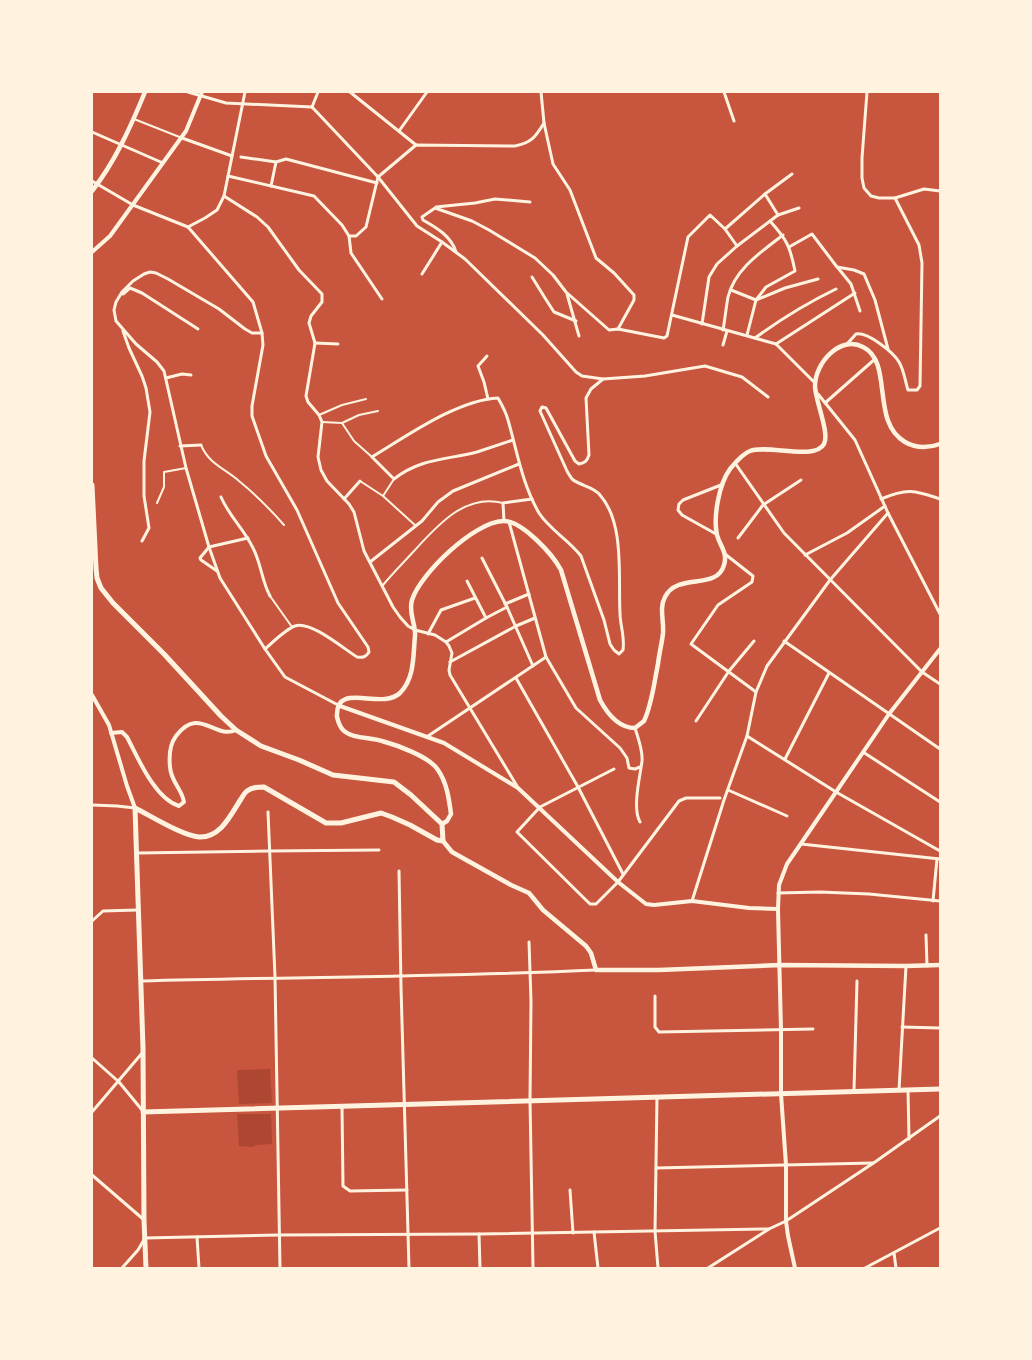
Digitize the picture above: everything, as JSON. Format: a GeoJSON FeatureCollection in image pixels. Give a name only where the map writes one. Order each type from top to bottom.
{"type":"FeatureCollection","features":[{"type":"Feature","properties":{"kind":"main road"},"geometry":{"type":"LineString","coordinates":[[92,190],[94,183],[121,144],[145,92]]}},
{"type":"Feature","properties":{"kind":"main road"},"geometry":{"type":"LineString","coordinates":[[442,824],[451,814],[446,786],[438,768],[426,759],[402,748],[352,735],[344,730],[337,717],[340,706],[346,699],[354,697],[382,700],[393,698],[407,683],[411,674],[415,630],[410,611],[417,586],[452,548],[476,531],[493,523],[507,521],[520,527],[539,542],[550,553],[561,570],[600,700],[613,718],[624,726],[635,728],[646,718],[652,694],[663,631],[662,609],[665,596],[671,588],[680,584],[717,576],[723,568],[725,554],[717,534],[717,505],[727,475],[735,463],[752,450],[811,451],[820,448],[825,442],[826,435],[815,382],[825,359],[837,348],[847,344],[863,347],[871,353],[878,366],[886,418],[894,433],[903,441],[915,446],[928,447],[940,444]]}},
{"type":"Feature","properties":{"kind":"main road"},"geometry":{"type":"LineString","coordinates":[[92,485],[96,568],[101,588],[221,716],[236,730],[261,746],[333,775],[394,782],[442,824],[443,841],[452,852],[529,893],[543,909],[586,946],[591,953],[596,970],[780,965],[940,965]]}},
{"type":"Feature","properties":{"kind":"main road"},"geometry":{"type":"LineString","coordinates":[[146,1269],[143,1052],[135,808],[187,834],[198,837],[207,836],[224,825],[247,790],[255,787],[264,788],[326,823],[341,823],[381,813],[443,841]]}},
{"type":"Feature","properties":{"kind":"main road"},"geometry":{"type":"LineString","coordinates":[[143,1112],[940,1089]]}},
{"type":"Feature","properties":{"kind":"street"},"geometry":{"type":"LineString","coordinates":[[188,92],[202,94],[226,103],[312,107],[378,177],[417,226],[465,259],[537,328],[582,376],[603,379],[645,376],[705,366],[742,377],[768,397]]}},
{"type":"Feature","properties":{"kind":"street"},"geometry":{"type":"LineString","coordinates":[[188,227],[217,210],[224,196],[245,92]]}},
{"type":"Feature","properties":{"kind":"street"},"geometry":{"type":"LineString","coordinates":[[312,107],[318,92]]}},
{"type":"Feature","properties":{"kind":"street"},"geometry":{"type":"LineString","coordinates":[[350,92],[416,145],[515,146],[525,144],[532,139],[544,123]]}},
{"type":"Feature","properties":{"kind":"street"},"geometry":{"type":"LineString","coordinates":[[399,131],[427,92]]}},
{"type":"Feature","properties":{"kind":"street"},"geometry":{"type":"LineString","coordinates":[[541,92],[544,123],[553,164],[570,190],[596,258],[614,273],[634,295],[634,300],[618,329]]}},
{"type":"Feature","properties":{"kind":"street"},"geometry":{"type":"LineString","coordinates":[[724,92],[734,122]]}},
{"type":"Feature","properties":{"kind":"street"},"geometry":{"type":"LineString","coordinates":[[867,92],[862,145],[864,188],[871,196],[879,198],[895,198],[924,189],[940,191]]}},
{"type":"Feature","properties":{"kind":"street"},"geometry":{"type":"LineString","coordinates":[[92,252],[110,236],[182,138],[202,94]]}},
{"type":"Feature","properties":{"kind":"street"},"geometry":{"type":"LineString","coordinates":[[134,118],[232,156]]}},
{"type":"Feature","properties":{"kind":"street"},"geometry":{"type":"LineString","coordinates":[[92,132],[163,162]]}},
{"type":"Feature","properties":{"kind":"street"},"geometry":{"type":"LineString","coordinates":[[349,236],[356,236],[366,227],[378,177],[416,145]]}},
{"type":"Feature","properties":{"kind":"street"},"geometry":{"type":"LineString","coordinates":[[241,157],[276,162],[286,159],[377,183]]}},
{"type":"Feature","properties":{"kind":"street"},"geometry":{"type":"LineString","coordinates":[[271,186],[276,162]]}},
{"type":"Feature","properties":{"kind":"street"},"geometry":{"type":"LineString","coordinates":[[725,229],[792,174]]}},
{"type":"Feature","properties":{"kind":"street"},"geometry":{"type":"LineString","coordinates":[[228,176],[314,196],[342,225],[349,236],[351,253],[382,299]]}},
{"type":"Feature","properties":{"kind":"street"},"geometry":{"type":"LineString","coordinates":[[94,183],[133,205],[188,227],[253,302],[262,333],[262,345],[252,416],[266,456],[297,510],[338,603],[368,647],[369,652],[366,656],[357,657],[312,627],[301,624],[292,627],[265,649]]}},
{"type":"Feature","properties":{"kind":"street"},"geometry":{"type":"LineString","coordinates":[[765,194],[778,215]]}},
{"type":"Feature","properties":{"kind":"street"},"geometry":{"type":"LineString","coordinates":[[224,196],[257,217],[268,227],[299,270],[322,294],[322,302],[311,316],[309,324],[315,343],[306,396],[322,422],[318,457],[321,470],[327,481],[354,512],[364,551],[400,617],[415,630],[435,635],[446,642],[452,653],[450,675],[518,788]]}},
{"type":"Feature","properties":{"kind":"street"},"geometry":{"type":"LineString","coordinates":[[847,344],[856,334],[864,334],[889,350],[899,362],[908,390],[917,390],[920,386],[922,263],[919,244],[895,198]]}},
{"type":"Feature","properties":{"kind":"street"},"geometry":{"type":"LineString","coordinates":[[456,253],[447,235],[423,220],[422,217],[435,208],[495,199],[530,202]]}},
{"type":"Feature","properties":{"kind":"street"},"geometry":{"type":"LineString","coordinates":[[435,208],[472,221],[535,258],[553,275],[566,292],[609,330],[618,329],[664,338],[668,336],[688,237],[710,214],[737,246]]}},
{"type":"Feature","properties":{"kind":"street"},"geometry":{"type":"LineString","coordinates":[[702,324],[710,277],[717,264],[778,215],[799,208]]}},
{"type":"Feature","properties":{"kind":"street"},"geometry":{"type":"LineString","coordinates":[[747,335],[756,300],[766,287],[795,272],[789,247],[783,235],[770,221]]}},
{"type":"Feature","properties":{"kind":"street"},"geometry":{"type":"LineString","coordinates":[[789,247],[812,234],[851,284],[860,311]]}},
{"type":"Feature","properties":{"kind":"street"},"geometry":{"type":"LineString","coordinates":[[723,345],[728,298],[731,290],[751,260],[783,235]]}},
{"type":"Feature","properties":{"kind":"street"},"geometry":{"type":"LineString","coordinates":[[422,274],[442,242]]}},
{"type":"Feature","properties":{"kind":"street"},"geometry":{"type":"LineString","coordinates":[[837,267],[864,274],[875,300],[889,350]]}},
{"type":"Feature","properties":{"kind":"street"},"geometry":{"type":"LineString","coordinates":[[262,333],[252,333],[219,309],[156,273],[150,272],[138,277],[125,289],[116,302],[114,310],[116,321],[164,371],[180,446],[217,571],[285,677],[340,706],[444,743],[518,788],[618,882],[646,904],[692,901],[778,909]]}},
{"type":"Feature","properties":{"kind":"street"},"geometry":{"type":"LineString","coordinates":[[532,277],[554,312],[576,321]]}},
{"type":"Feature","properties":{"kind":"street"},"geometry":{"type":"LineString","coordinates":[[731,290],[756,300],[785,288],[818,279]]}},
{"type":"Feature","properties":{"kind":"street"},"geometry":{"type":"LineString","coordinates":[[120,296],[130,288],[142,292],[198,329]]}},
{"type":"Feature","properties":{"kind":"street"},"geometry":{"type":"LineString","coordinates":[[755,338],[810,301],[836,289]]}},
{"type":"Feature","properties":{"kind":"street"},"geometry":{"type":"LineString","coordinates":[[566,292],[579,336]]}},
{"type":"Feature","properties":{"kind":"street"},"geometry":{"type":"LineString","coordinates":[[776,345],[855,292]]}},
{"type":"Feature","properties":{"kind":"street"},"geometry":{"type":"LineString","coordinates":[[672,315],[776,345],[815,382]]}},
{"type":"Feature","properties":{"kind":"street"},"geometry":{"type":"LineString","coordinates":[[123,329],[146,388],[150,412],[144,461],[144,496],[149,528],[142,541]]}},
{"type":"Feature","properties":{"kind":"street"},"geometry":{"type":"LineString","coordinates":[[315,343],[338,344]]}},
{"type":"Feature","properties":{"kind":"street"},"geometry":{"type":"LineString","coordinates":[[487,356],[478,366],[488,399]]}},
{"type":"Feature","properties":{"kind":"street"},"geometry":{"type":"LineString","coordinates":[[825,403],[875,359]]}},
{"type":"Feature","properties":{"kind":"street"},"geometry":{"type":"LineString","coordinates":[[166,378],[182,374],[191,375]]}},
{"type":"Feature","properties":{"kind":"street"},"geometry":{"type":"LineString","coordinates":[[372,457],[426,424],[459,409],[498,398],[507,417],[519,464],[532,499],[545,521],[581,556],[604,620],[610,644],[619,654],[623,650],[624,642],[620,616],[615,522],[600,494],[591,487],[578,483],[567,471],[540,411],[542,407],[546,408],[575,461],[584,464],[589,455],[586,398],[591,389],[603,379]]}},
{"type":"Feature","properties":{"kind":"street"},"geometry":{"type":"LineString","coordinates":[[816,392],[855,440],[885,507],[940,614]]}},
{"type":"Feature","properties":{"kind":"street"},"geometry":{"type":"LineString","coordinates":[[319,415],[342,405],[366,399]]}},
{"type":"Feature","properties":{"kind":"street"},"geometry":{"type":"LineString","coordinates":[[322,422],[342,423],[359,415],[378,411]]}},
{"type":"Feature","properties":{"kind":"street"},"geometry":{"type":"LineString","coordinates":[[342,423],[354,441],[394,479]]}},
{"type":"Feature","properties":{"kind":"street"},"geometry":{"type":"LineString","coordinates":[[383,496],[394,479],[415,465],[479,451],[513,440]]}},
{"type":"Feature","properties":{"kind":"street"},"geometry":{"type":"LineString","coordinates":[[180,446],[201,445],[210,460],[239,481],[284,525]]}},
{"type":"Feature","properties":{"kind":"street"},"geometry":{"type":"LineString","coordinates":[[735,463],[784,533],[922,672],[940,684]]}},
{"type":"Feature","properties":{"kind":"street"},"geometry":{"type":"LineString","coordinates":[[370,562],[416,526],[445,496],[519,464]]}},
{"type":"Feature","properties":{"kind":"street"},"geometry":{"type":"LineString","coordinates":[[157,503],[164,487],[164,472],[186,468]]}},
{"type":"Feature","properties":{"kind":"street"},"geometry":{"type":"LineString","coordinates":[[738,538],[763,505],[801,480]]}},
{"type":"Feature","properties":{"kind":"street"},"geometry":{"type":"LineString","coordinates":[[344,499],[360,481],[383,496],[416,526]]}},
{"type":"Feature","properties":{"kind":"street"},"geometry":{"type":"LineString","coordinates":[[717,534],[682,515],[678,510],[683,500],[723,484]]}},
{"type":"Feature","properties":{"kind":"street"},"geometry":{"type":"LineString","coordinates":[[881,498],[909,490],[940,499]]}},
{"type":"Feature","properties":{"kind":"street"},"geometry":{"type":"LineString","coordinates":[[220,497],[248,538],[256,553],[267,591],[292,627]]}},
{"type":"Feature","properties":{"kind":"street"},"geometry":{"type":"LineString","coordinates":[[382,585],[449,515],[483,501],[503,503],[532,499]]}},
{"type":"Feature","properties":{"kind":"street"},"geometry":{"type":"LineString","coordinates":[[503,503],[546,657],[578,711],[620,748],[627,758],[629,768],[640,768]]}},
{"type":"Feature","properties":{"kind":"street"},"geometry":{"type":"LineString","coordinates":[[805,555],[847,533],[885,507]]}},
{"type":"Feature","properties":{"kind":"street"},"geometry":{"type":"LineString","coordinates":[[692,901],[747,736],[756,692],[767,666],[830,580],[888,513]]}},
{"type":"Feature","properties":{"kind":"street"},"geometry":{"type":"LineString","coordinates":[[217,571],[200,558],[209,547],[248,538]]}},
{"type":"Feature","properties":{"kind":"street"},"geometry":{"type":"LineString","coordinates":[[725,554],[753,576],[753,582],[718,605],[691,644],[756,692]]}},
{"type":"Feature","properties":{"kind":"street"},"geometry":{"type":"LineString","coordinates":[[482,558],[533,666]]}},
{"type":"Feature","properties":{"kind":"street"},"geometry":{"type":"LineString","coordinates":[[467,581],[486,618]]}},
{"type":"Feature","properties":{"kind":"street"},"geometry":{"type":"LineString","coordinates":[[446,642],[506,605],[529,594]]}},
{"type":"Feature","properties":{"kind":"street"},"geometry":{"type":"LineString","coordinates":[[428,634],[441,610],[476,598]]}},
{"type":"Feature","properties":{"kind":"street"},"geometry":{"type":"LineString","coordinates":[[450,662],[535,618]]}},
{"type":"Feature","properties":{"kind":"street"},"geometry":{"type":"LineString","coordinates":[[696,721],[729,671],[754,641]]}},
{"type":"Feature","properties":{"kind":"street"},"geometry":{"type":"LineString","coordinates":[[784,641],[940,749]]}},
{"type":"Feature","properties":{"kind":"street"},"geometry":{"type":"LineString","coordinates":[[795,1269],[786,1221],[786,1165],[781,1094],[778,893],[784,871],[801,844],[890,714],[940,649]]}},
{"type":"Feature","properties":{"kind":"street"},"geometry":{"type":"LineString","coordinates":[[428,736],[546,657]]}},
{"type":"Feature","properties":{"kind":"street"},"geometry":{"type":"LineString","coordinates":[[785,759],[829,672]]}},
{"type":"Feature","properties":{"kind":"street"},"geometry":{"type":"LineString","coordinates":[[516,678],[578,787],[623,875]]}},
{"type":"Feature","properties":{"kind":"street"},"geometry":{"type":"LineString","coordinates":[[92,695],[111,733],[135,808],[92,804]]}},
{"type":"Feature","properties":{"kind":"street"},"geometry":{"type":"LineString","coordinates":[[111,733],[122,732],[127,737],[156,788],[170,802],[179,806],[184,802],[173,780],[170,766],[171,746],[174,738],[184,726],[193,722],[228,732],[236,730]]}},
{"type":"Feature","properties":{"kind":"street"},"geometry":{"type":"LineString","coordinates":[[635,728],[642,762],[636,810],[640,822]]}},
{"type":"Feature","properties":{"kind":"street"},"geometry":{"type":"LineString","coordinates":[[747,736],[836,792],[940,851]]}},
{"type":"Feature","properties":{"kind":"street"},"geometry":{"type":"LineString","coordinates":[[863,752],[940,802]]}},
{"type":"Feature","properties":{"kind":"street"},"geometry":{"type":"LineString","coordinates":[[614,769],[540,807],[517,832],[590,904],[596,904],[618,882],[679,801],[686,798],[720,798]]}},
{"type":"Feature","properties":{"kind":"street"},"geometry":{"type":"LineString","coordinates":[[728,790],[787,816]]}},
{"type":"Feature","properties":{"kind":"street"},"geometry":{"type":"LineString","coordinates":[[268,812],[280,1269]]}},
{"type":"Feature","properties":{"kind":"street"},"geometry":{"type":"LineString","coordinates":[[801,844],[939,859],[933,901]]}},
{"type":"Feature","properties":{"kind":"street"},"geometry":{"type":"LineString","coordinates":[[137,854],[379,850]]}},
{"type":"Feature","properties":{"kind":"street"},"geometry":{"type":"LineString","coordinates":[[399,871],[409,1269]]}},
{"type":"Feature","properties":{"kind":"street"},"geometry":{"type":"LineString","coordinates":[[778,893],[868,894],[940,901]]}},
{"type":"Feature","properties":{"kind":"street"},"geometry":{"type":"LineString","coordinates":[[92,921],[103,911],[139,910]]}},
{"type":"Feature","properties":{"kind":"street"},"geometry":{"type":"LineString","coordinates":[[926,935],[927,966]]}},
{"type":"Feature","properties":{"kind":"street"},"geometry":{"type":"LineString","coordinates":[[529,942],[534,1269]]}},
{"type":"Feature","properties":{"kind":"street"},"geometry":{"type":"LineString","coordinates":[[899,1091],[906,966]]}},
{"type":"Feature","properties":{"kind":"street"},"geometry":{"type":"LineString","coordinates":[[141,981],[596,970]]}},
{"type":"Feature","properties":{"kind":"street"},"geometry":{"type":"LineString","coordinates":[[854,1092],[857,981]]}},
{"type":"Feature","properties":{"kind":"street"},"geometry":{"type":"LineString","coordinates":[[655,996],[655,1027],[659,1032],[813,1029]]}},
{"type":"Feature","properties":{"kind":"street"},"geometry":{"type":"LineString","coordinates":[[903,1027],[940,1028]]}},
{"type":"Feature","properties":{"kind":"street"},"geometry":{"type":"LineString","coordinates":[[92,1112],[143,1052]]}},
{"type":"Feature","properties":{"kind":"street"},"geometry":{"type":"LineString","coordinates":[[92,1058],[118,1082],[143,1112]]}},
{"type":"Feature","properties":{"kind":"street"},"geometry":{"type":"LineString","coordinates":[[908,1090],[909,1139]]}},
{"type":"Feature","properties":{"kind":"street"},"geometry":{"type":"LineString","coordinates":[[657,1097],[655,1231],[657,1269]]}},
{"type":"Feature","properties":{"kind":"street"},"geometry":{"type":"LineString","coordinates":[[342,1107],[344,1186],[350,1191],[407,1190]]}},
{"type":"Feature","properties":{"kind":"street"},"geometry":{"type":"LineString","coordinates":[[708,1269],[769,1229],[786,1221],[940,1116]]}},
{"type":"Feature","properties":{"kind":"street"},"geometry":{"type":"LineString","coordinates":[[656,1168],[875,1162]]}},
{"type":"Feature","properties":{"kind":"street"},"geometry":{"type":"LineString","coordinates":[[92,1175],[144,1220]]}},
{"type":"Feature","properties":{"kind":"street"},"geometry":{"type":"LineString","coordinates":[[570,1190],[573,1233]]}},
{"type":"Feature","properties":{"kind":"street"},"geometry":{"type":"LineString","coordinates":[[865,1269],[940,1228]]}},
{"type":"Feature","properties":{"kind":"street"},"geometry":{"type":"LineString","coordinates":[[122,1269],[146,1238],[769,1229]]}},
{"type":"Feature","properties":{"kind":"street"},"geometry":{"type":"LineString","coordinates":[[594,1232],[598,1269]]}},
{"type":"Feature","properties":{"kind":"street"},"geometry":{"type":"LineString","coordinates":[[479,1234],[480,1269]]}},
{"type":"Feature","properties":{"kind":"street"},"geometry":{"type":"LineString","coordinates":[[196,1237],[199,1269]]}},
{"type":"Feature","properties":{"kind":"street"},"geometry":{"type":"LineString","coordinates":[[894,1252],[896,1269]]}},
{"type":"Feature","properties":{"kind":"shaded area"},"geometry":{"type":"Polygon","coordinates":[[[270,1069],[272,1103],[239,1104],[237,1070],[270,1069]]]}},
{"type":"Feature","properties":{"kind":"shaded area"},"geometry":{"type":"Polygon","coordinates":[[[237,1114],[271,1114],[272,1144],[253,1147],[239,1146],[237,1114]]]}}]}
